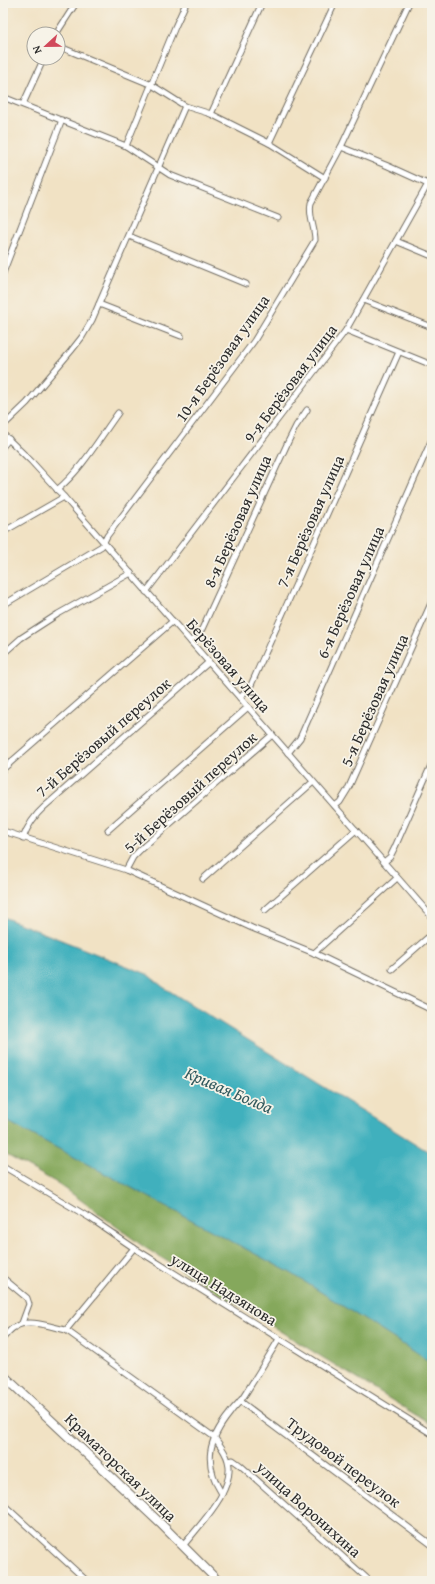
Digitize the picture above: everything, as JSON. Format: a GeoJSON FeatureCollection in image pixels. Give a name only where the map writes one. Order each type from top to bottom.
{"type":"FeatureCollection","features":[{"type":"Feature","properties":{"kind":"main road","name":"Краматорская улица"},"geometry":{"type":"LineString","coordinates":[[3,1375],[218,1581]]}},
{"type":"Feature","properties":{"kind":"street"},"geometry":{"type":"LineString","coordinates":[[61,26],[76,3]]}},
{"type":"Feature","properties":{"kind":"street"},"geometry":{"type":"LineString","coordinates":[[126,146],[186,3]]}},
{"type":"Feature","properties":{"kind":"street"},"geometry":{"type":"LineString","coordinates":[[211,114],[262,3]]}},
{"type":"Feature","properties":{"kind":"street"},"geometry":{"type":"LineString","coordinates":[[269,143],[335,3]]}},
{"type":"Feature","properties":{"kind":"street","name":"10-я Берёзовая улица"},"geometry":{"type":"LineString","coordinates":[[104,543],[107,536],[254,341],[315,240],[315,232],[309,209],[311,203],[326,178],[409,3]]}},
{"type":"Feature","properties":{"kind":"street"},"geometry":{"type":"LineString","coordinates":[[66,49],[152,85],[185,106],[211,114],[269,143],[326,178]]}},
{"type":"Feature","properties":{"kind":"street"},"geometry":{"type":"LineString","coordinates":[[23,104],[40,66]]}},
{"type":"Feature","properties":{"kind":"street"},"geometry":{"type":"LineString","coordinates":[[3,97],[126,146],[170,175],[278,218]]}},
{"type":"Feature","properties":{"kind":"street"},"geometry":{"type":"LineString","coordinates":[[3,426],[27,403],[82,337],[99,304],[185,106]]}},
{"type":"Feature","properties":{"kind":"street"},"geometry":{"type":"LineString","coordinates":[[3,273],[62,120]]}},
{"type":"Feature","properties":{"kind":"street"},"geometry":{"type":"LineString","coordinates":[[341,147],[430,185]]}},
{"type":"Feature","properties":{"kind":"street","name":"9-я Берёзовая улица"},"geometry":{"type":"LineString","coordinates":[[146,592],[346,330],[396,241],[430,185],[432,174]]}},
{"type":"Feature","properties":{"kind":"street"},"geometry":{"type":"LineString","coordinates":[[129,236],[246,284]]}},
{"type":"Feature","properties":{"kind":"street"},"geometry":{"type":"LineString","coordinates":[[396,241],[432,256]]}},
{"type":"Feature","properties":{"kind":"street"},"geometry":{"type":"LineString","coordinates":[[362,300],[432,327]]}},
{"type":"Feature","properties":{"kind":"street"},"geometry":{"type":"LineString","coordinates":[[99,304],[181,336]]}},
{"type":"Feature","properties":{"kind":"street"},"geometry":{"type":"LineString","coordinates":[[346,330],[432,365]]}},
{"type":"Feature","properties":{"kind":"street","name":"7-я Берёзовая улица"},"geometry":{"type":"LineString","coordinates":[[240,698],[251,685],[399,352]]}},
{"type":"Feature","properties":{"kind":"street","name":"8-я Берёзовая улица"},"geometry":{"type":"LineString","coordinates":[[192,642],[202,629],[288,442],[296,426],[307,410]]}},
{"type":"Feature","properties":{"kind":"street"},"geometry":{"type":"LineString","coordinates":[[57,490],[83,462],[118,413]]}},
{"type":"Feature","properties":{"kind":"street","name":"Берёзовая улица"},"geometry":{"type":"LineString","coordinates":[[3,434],[31,461],[64,497],[397,878],[430,910],[432,917]]}},
{"type":"Feature","properties":{"kind":"street"},"geometry":{"type":"LineString","coordinates":[[3,446],[9,439]]}},
{"type":"Feature","properties":{"kind":"street","name":"6-я Берёзовая улица"},"geometry":{"type":"LineString","coordinates":[[288,753],[300,738],[432,439]]}},
{"type":"Feature","properties":{"kind":"street"},"geometry":{"type":"LineString","coordinates":[[3,532],[64,497]]}},
{"type":"Feature","properties":{"kind":"street"},"geometry":{"type":"LineString","coordinates":[[3,605],[97,550],[104,543]]}},
{"type":"Feature","properties":{"kind":"street"},"geometry":{"type":"LineString","coordinates":[[3,654],[21,638],[58,614],[131,573]]}},
{"type":"Feature","properties":{"kind":"street","name":"5-я Берёзовая улица"},"geometry":{"type":"LineString","coordinates":[[335,806],[340,802],[348,789],[432,601]]}},
{"type":"Feature","properties":{"kind":"street"},"geometry":{"type":"LineString","coordinates":[[3,769],[173,621]]}},
{"type":"Feature","properties":{"kind":"street","name":"7-й Берёзовый переулок"},"geometry":{"type":"LineString","coordinates":[[23,838],[28,825],[35,815],[209,662]]}},
{"type":"Feature","properties":{"kind":"street"},"geometry":{"type":"LineString","coordinates":[[108,830],[248,707]]}},
{"type":"Feature","properties":{"kind":"street","name":"5-й Берёзовый переулок"},"geometry":{"type":"LineString","coordinates":[[126,870],[133,857],[142,848],[272,735]]}},
{"type":"Feature","properties":{"kind":"street"},"geometry":{"type":"LineString","coordinates":[[384,862],[390,857],[395,847],[432,763]]}},
{"type":"Feature","properties":{"kind":"street"},"geometry":{"type":"LineString","coordinates":[[203,879],[314,782]]}},
{"type":"Feature","properties":{"kind":"street"},"geometry":{"type":"LineString","coordinates":[[265,910],[356,830]]}},
{"type":"Feature","properties":{"kind":"street"},"geometry":{"type":"LineString","coordinates":[[3,831],[126,870],[252,928],[314,953],[432,1010]]}},
{"type":"Feature","properties":{"kind":"street"},"geometry":{"type":"LineString","coordinates":[[314,953],[397,878]]}},
{"type":"Feature","properties":{"kind":"street"},"geometry":{"type":"LineString","coordinates":[[392,968],[432,934]]}},
{"type":"Feature","properties":{"kind":"street","name":"улица Надзянова"},"geometry":{"type":"LineString","coordinates":[[3,1166],[90,1218],[134,1248],[432,1434]]}},
{"type":"Feature","properties":{"kind":"street"},"geometry":{"type":"LineString","coordinates":[[66,1330],[134,1248]]}},
{"type":"Feature","properties":{"kind":"street"},"geometry":{"type":"LineString","coordinates":[[3,1278],[27,1298],[29,1304],[22,1323]]}},
{"type":"Feature","properties":{"kind":"street"},"geometry":{"type":"LineString","coordinates":[[3,1338],[14,1327],[22,1323],[31,1323],[66,1330],[214,1437],[228,1461],[229,1475],[216,1505],[183,1546]]}},
{"type":"Feature","properties":{"kind":"street"},"geometry":{"type":"LineString","coordinates":[[222,1494],[218,1487],[209,1456],[214,1437],[229,1413],[240,1401],[279,1339]]}},
{"type":"Feature","properties":{"kind":"street","name":"Трудовой переулок"},"geometry":{"type":"LineString","coordinates":[[240,1401],[432,1545]]}},
{"type":"Feature","properties":{"kind":"street","name":"улица Воронихина"},"geometry":{"type":"LineString","coordinates":[[228,1461],[233,1460],[240,1464],[370,1581]]}},
{"type":"Feature","properties":{"kind":"street"},"geometry":{"type":"LineString","coordinates":[[3,1504],[87,1581]]}},
{"type":"Feature","properties":{"kind":"green space"},"geometry":{"type":"Polygon","coordinates":[[[3,1119],[291,1273],[432,1363],[432,1425],[144,1247],[59,1184],[3,1153],[3,1119]]]}},
{"type":"Feature","properties":{"kind":"water","name":"Кривая Болда"},"geometry":{"type":"Polygon","coordinates":[[[3,917],[147,974],[163,987],[432,1154],[432,1363],[291,1273],[3,1119],[3,917]]]}}]}
